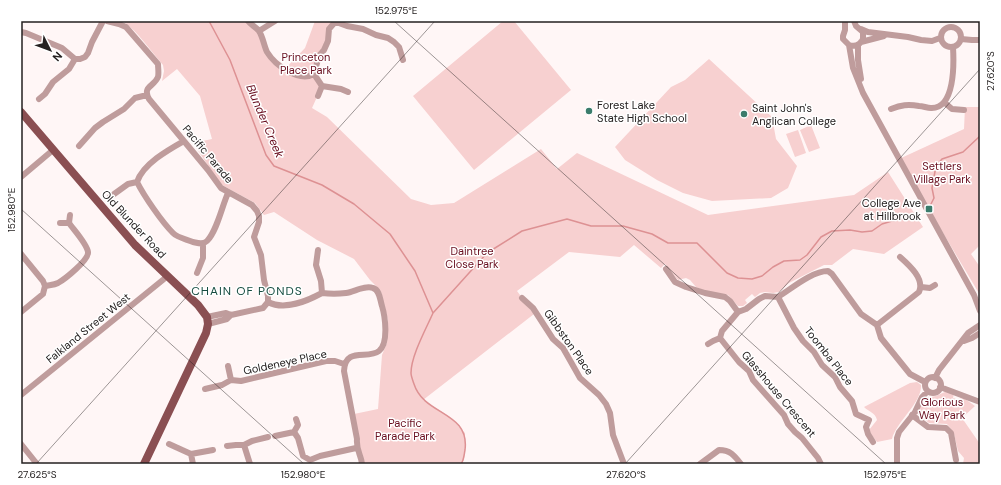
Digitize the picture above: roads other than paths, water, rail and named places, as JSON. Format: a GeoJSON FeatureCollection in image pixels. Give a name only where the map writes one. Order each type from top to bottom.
{"type":"FeatureCollection","features":[{"type":"Feature","properties":{"kind":"main road","name":"Old Blunder Road"},"geometry":{"type":"LineString","coordinates":[[21,112],[135,245],[198,305],[207,320]]}},
{"type":"Feature","properties":{"kind":"main road"},"geometry":{"type":"LineString","coordinates":[[144,464],[206,333],[207,320]]}},
{"type":"Feature","properties":{"kind":"street"},"geometry":{"type":"LineString","coordinates":[[21,32],[62,48],[75,59],[80,59],[85,57],[103,21]]}},
{"type":"Feature","properties":{"kind":"street"},"geometry":{"type":"LineString","coordinates":[[79,146],[95,128],[124,108],[135,98],[147,95],[149,86],[158,77],[158,64],[126,27],[107,21]]}},
{"type":"Feature","properties":{"kind":"street"},"geometry":{"type":"LineString","coordinates":[[248,21],[259,31],[266,51],[272,59],[285,69],[302,77],[309,77],[314,74],[319,56],[324,50],[328,41],[329,29],[336,21],[388,38],[399,47],[403,60]]}},
{"type":"Feature","properties":{"kind":"street"},"geometry":{"type":"LineString","coordinates":[[259,31],[275,21]]}},
{"type":"Feature","properties":{"kind":"street"},"geometry":{"type":"LineString","coordinates":[[845,21],[843,39],[849,45],[853,68],[863,93],[974,295],[980,311]]}},
{"type":"Feature","properties":{"kind":"street"},"geometry":{"type":"LineString","coordinates":[[953,24],[960,32],[961,38],[958,44],[953,47],[946,46],[942,43],[940,38],[944,29],[953,24]]}},
{"type":"Feature","properties":{"kind":"street"},"geometry":{"type":"LineString","coordinates":[[845,30],[850,26],[857,26],[868,32],[889,36],[908,37],[932,41],[940,38]]}},
{"type":"Feature","properties":{"kind":"street"},"geometry":{"type":"LineString","coordinates":[[857,26],[863,36],[860,43],[858,60],[863,93]]}},
{"type":"Feature","properties":{"kind":"street"},"geometry":{"type":"LineString","coordinates":[[849,45],[854,46],[860,43],[889,36]]}},
{"type":"Feature","properties":{"kind":"street"},"geometry":{"type":"LineString","coordinates":[[961,38],[980,40]]}},
{"type":"Feature","properties":{"kind":"street"},"geometry":{"type":"LineString","coordinates":[[891,109],[901,104],[931,108],[945,103],[950,94],[953,47]]}},
{"type":"Feature","properties":{"kind":"street"},"geometry":{"type":"LineString","coordinates":[[39,100],[53,82],[69,69],[75,59]]}},
{"type":"Feature","properties":{"kind":"street"},"geometry":{"type":"LineString","coordinates":[[314,74],[322,86],[341,89],[348,92]]}},
{"type":"Feature","properties":{"kind":"street"},"geometry":{"type":"LineString","coordinates":[[318,96],[322,86]]}},
{"type":"Feature","properties":{"kind":"street","name":"Pacific Parade"},"geometry":{"type":"LineString","coordinates":[[147,95],[221,188],[252,205],[260,216],[254,237],[261,255],[268,302]]}},
{"type":"Feature","properties":{"kind":"street"},"geometry":{"type":"LineString","coordinates":[[945,103],[952,110],[964,110]]}},
{"type":"Feature","properties":{"kind":"street"},"geometry":{"type":"LineString","coordinates":[[110,197],[128,184],[137,182],[143,172],[165,152],[184,141]]}},
{"type":"Feature","properties":{"kind":"street"},"geometry":{"type":"LineString","coordinates":[[21,177],[53,150]]}},
{"type":"Feature","properties":{"kind":"street"},"geometry":{"type":"LineString","coordinates":[[137,182],[173,233],[178,237],[203,244]]}},
{"type":"Feature","properties":{"kind":"street"},"geometry":{"type":"LineString","coordinates":[[203,244],[213,233],[228,193]]}},
{"type":"Feature","properties":{"kind":"street"},"geometry":{"type":"LineString","coordinates":[[45,286],[57,284],[88,256],[85,245],[69,223],[70,215]]}},
{"type":"Feature","properties":{"kind":"street"},"geometry":{"type":"LineString","coordinates":[[60,223],[69,223]]}},
{"type":"Feature","properties":{"kind":"street"},"geometry":{"type":"LineString","coordinates":[[197,273],[203,258],[203,244]]}},
{"type":"Feature","properties":{"kind":"street"},"geometry":{"type":"LineString","coordinates":[[318,250],[316,265],[321,281],[322,293]]}},
{"type":"Feature","properties":{"kind":"street"},"geometry":{"type":"LineString","coordinates":[[21,254],[43,281],[45,286],[43,294],[21,312]]}},
{"type":"Feature","properties":{"kind":"street"},"geometry":{"type":"LineString","coordinates":[[877,325],[919,292],[921,287],[921,283],[910,265],[900,257]]}},
{"type":"Feature","properties":{"kind":"street"},"geometry":{"type":"LineString","coordinates":[[666,270],[675,282],[705,293],[725,297],[738,312]]}},
{"type":"Feature","properties":{"kind":"street"},"geometry":{"type":"LineString","coordinates":[[708,344],[720,338],[722,331],[738,312],[746,309],[759,299],[765,296],[778,297],[793,286],[819,272],[828,271],[832,274],[861,314],[877,325],[881,338],[902,362],[910,374],[925,382]]}},
{"type":"Feature","properties":{"kind":"street","name":"Falkland Street West"},"geometry":{"type":"LineString","coordinates":[[21,395],[158,284],[167,275]]}},
{"type":"Feature","properties":{"kind":"street"},"geometry":{"type":"LineString","coordinates":[[921,287],[930,288],[935,285]]}},
{"type":"Feature","properties":{"kind":"street"},"geometry":{"type":"LineString","coordinates":[[207,320],[227,319],[231,315],[263,308],[268,302],[281,306],[311,299],[322,293],[346,293],[367,287],[372,287],[376,290],[379,294],[385,321],[383,346],[376,353],[351,357],[344,364],[357,440],[356,448],[362,464]]}},
{"type":"Feature","properties":{"kind":"street"},"geometry":{"type":"LineString","coordinates":[[974,295],[980,302]]}},
{"type":"Feature","properties":{"kind":"street","name":"Toomba Place"},"geometry":{"type":"LineString","coordinates":[[778,297],[794,328],[803,341],[814,352],[822,365],[835,377],[840,387],[852,401],[856,414],[869,420],[866,427],[873,442]]}},
{"type":"Feature","properties":{"kind":"street","name":"Gibbston Place"},"geometry":{"type":"LineString","coordinates":[[522,298],[533,308],[554,339],[563,348],[580,378],[600,395],[606,404],[610,413],[613,435],[624,464]]}},
{"type":"Feature","properties":{"kind":"street"},"geometry":{"type":"LineString","coordinates":[[935,378],[939,370],[964,341],[968,333],[980,325]]}},
{"type":"Feature","properties":{"kind":"street"},"geometry":{"type":"LineString","coordinates":[[964,341],[980,333]]}},
{"type":"Feature","properties":{"kind":"street","name":"Glasshouse Crescent"},"geometry":{"type":"LineString","coordinates":[[720,338],[739,362],[749,371],[753,380],[784,415],[788,424],[802,438],[821,464]]}},
{"type":"Feature","properties":{"kind":"street","name":"Goldeneye Place"},"geometry":{"type":"LineString","coordinates":[[205,389],[222,385],[231,380],[241,381],[326,361],[344,364]]}},
{"type":"Feature","properties":{"kind":"street","name":"Goldeneye Place"},"geometry":{"type":"LineString","coordinates":[[228,366],[231,380]]}},
{"type":"Feature","properties":{"kind":"street"},"geometry":{"type":"LineString","coordinates":[[930,377],[935,378],[940,382],[940,387],[935,393],[928,391],[925,387],[925,382],[930,377]]}},
{"type":"Feature","properties":{"kind":"street"},"geometry":{"type":"LineString","coordinates":[[940,387],[980,402]]}},
{"type":"Feature","properties":{"kind":"street"},"geometry":{"type":"LineString","coordinates":[[897,464],[898,432],[912,415],[922,397],[928,391]]}},
{"type":"Feature","properties":{"kind":"street"},"geometry":{"type":"LineString","coordinates":[[912,415],[928,427],[946,428],[951,433],[956,460]]}},
{"type":"Feature","properties":{"kind":"street"},"geometry":{"type":"LineString","coordinates":[[227,446],[244,445],[252,441],[294,432],[298,425],[296,419]]}},
{"type":"Feature","properties":{"kind":"street"},"geometry":{"type":"LineString","coordinates":[[294,432],[298,438],[303,456],[310,460],[320,456],[356,448]]}},
{"type":"Feature","properties":{"kind":"street"},"geometry":{"type":"LineString","coordinates":[[21,444],[37,464]]}},
{"type":"Feature","properties":{"kind":"street"},"geometry":{"type":"LineString","coordinates":[[169,444],[191,454],[212,450]]}},
{"type":"Feature","properties":{"kind":"street"},"geometry":{"type":"LineString","coordinates":[[244,445],[250,464]]}},
{"type":"Feature","properties":{"kind":"street"},"geometry":{"type":"LineString","coordinates":[[700,464],[719,450],[727,450],[733,454],[741,464]]}},
{"type":"Feature","properties":{"kind":"street"},"geometry":{"type":"LineString","coordinates":[[191,454],[193,464]]}},
{"type":"Feature","properties":{"kind":"waterway","name":"Blunder Creek"},"geometry":{"type":"LineString","coordinates":[[209,21],[230,60],[266,155],[274,166],[322,185],[354,204],[390,234],[415,271],[433,313],[413,359],[411,376],[419,394],[427,402],[454,420],[461,428],[465,437],[465,450],[461,464]]}},
{"type":"Feature","properties":{"kind":"waterway"},"geometry":{"type":"LineString","coordinates":[[930,206],[934,198],[932,188],[936,166],[942,159],[963,152],[980,136]]}},
{"type":"Feature","properties":{"kind":"waterway"},"geometry":{"type":"LineString","coordinates":[[433,313],[487,253],[522,231],[567,219],[591,226],[623,226],[652,234],[668,243],[697,243],[727,273],[738,278],[752,279],[762,276],[773,267],[784,261],[800,260],[807,255],[821,237],[832,231],[872,231],[882,224],[911,218]]}},
{"type":"Feature","properties":{"kind":"place","name":"Forest Lake State High School"},"geometry":{"type":"Point","coordinates":[589,111]}},
{"type":"Feature","properties":{"kind":"place","name":"Saint John's Anglican College"},"geometry":{"type":"Point","coordinates":[744,114]}},
{"type":"Feature","properties":{"kind":"place","name":"College Ave at Hillbrook"},"geometry":{"type":"Point","coordinates":[929,209]}},
{"type":"Feature","properties":{"kind":"district","name":"CHAIN OF PONDS"},"geometry":{"type":"Point","coordinates":[247,291]}},
{"type":"Feature","properties":{"kind":"park label","name":"Princeton Place Park"},"geometry":{"type":"Point","coordinates":[306,63]}},
{"type":"Feature","properties":{"kind":"park label","name":"Settlers Village Park"},"geometry":{"type":"Point","coordinates":[942,172]}},
{"type":"Feature","properties":{"kind":"park label","name":"Daintree Close Park"},"geometry":{"type":"Point","coordinates":[472,257]}},
{"type":"Feature","properties":{"kind":"park label","name":"Glorious Way Park"},"geometry":{"type":"Point","coordinates":[942,408]}},
{"type":"Feature","properties":{"kind":"park label","name":"Pacific Parade Park"},"geometry":{"type":"Point","coordinates":[405,429]}}]}
